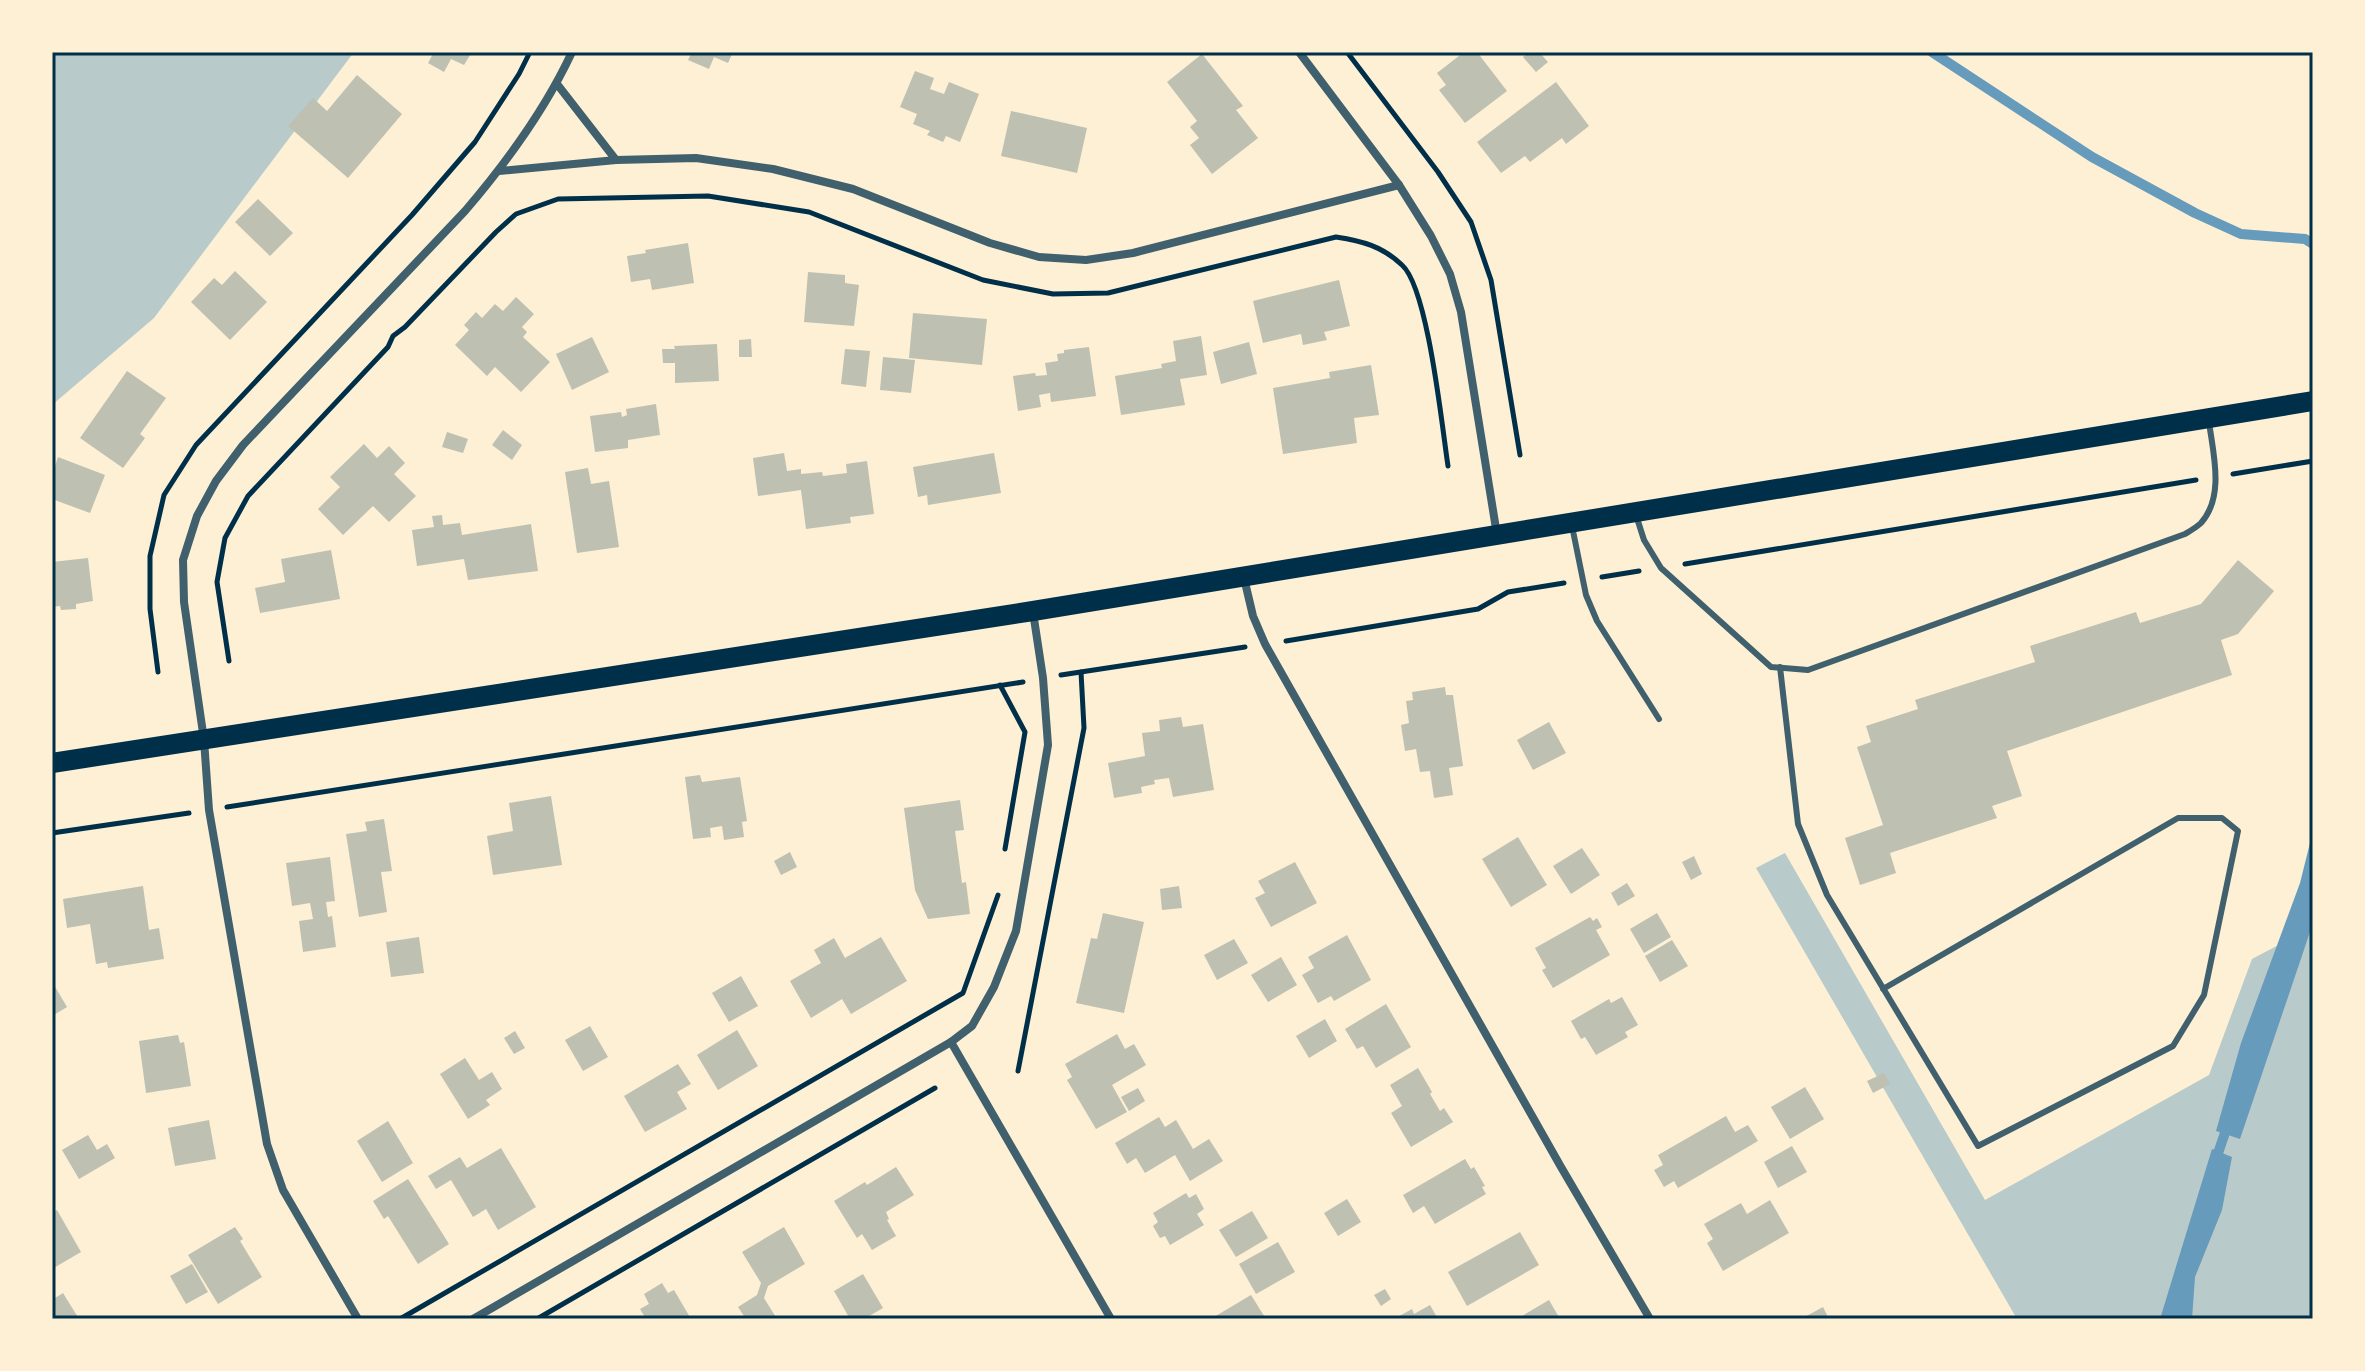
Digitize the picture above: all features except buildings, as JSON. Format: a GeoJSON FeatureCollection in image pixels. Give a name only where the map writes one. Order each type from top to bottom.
{"type":"FeatureCollection","features":[{"type":"Feature","properties":{"kind":"main road"},"geometry":{"type":"LineString","coordinates":[[52,763],[1244,578],[2313,401]]}},
{"type":"Feature","properties":{"kind":"street"},"geometry":{"type":"LineString","coordinates":[[358,1319],[283,1190],[267,1144],[209,810],[204,740],[184,602],[183,560],[197,516],[216,481],[243,445],[465,211],[499,171],[557,84],[572,52]]}},
{"type":"Feature","properties":{"kind":"street"},"geometry":{"type":"LineString","coordinates":[[1299,52],[1399,185],[1431,236],[1450,274],[1461,312],[1497,535]]}},
{"type":"Feature","properties":{"kind":"street"},"geometry":{"type":"LineString","coordinates":[[557,84],[616,160]]}},
{"type":"Feature","properties":{"kind":"street"},"geometry":{"type":"LineString","coordinates":[[499,171],[616,160],[696,158],[773,169],[853,189],[990,243],[1039,257],[1086,260],[1133,253],[1399,185]]}},
{"type":"Feature","properties":{"kind":"street"},"geometry":{"type":"LineString","coordinates":[[1244,578],[1253,616],[1265,644],[1650,1319]]}},
{"type":"Feature","properties":{"kind":"street"},"geometry":{"type":"LineString","coordinates":[[473,1319],[951,1042],[972,1026],[994,987],[1016,931],[1048,745],[1043,678],[1033,611]]}},
{"type":"Feature","properties":{"kind":"street"},"geometry":{"type":"LineString","coordinates":[[951,1042],[1111,1319]]}},
{"type":"Feature","properties":{"kind":"lane"},"geometry":{"type":"LineString","coordinates":[[1635,511],[1644,540],[1661,568],[1771,667],[1808,670],[2185,534],[2201,523],[2211,505],[2216,476],[2208,418]]}},
{"type":"Feature","properties":{"kind":"lane"},"geometry":{"type":"LineString","coordinates":[[1572,523],[1583,580],[1597,621],[1659,719]]}},
{"type":"Feature","properties":{"kind":"lane"},"geometry":{"type":"LineString","coordinates":[[1780,667],[1798,824],[1827,895],[1883,989],[1978,1146],[2173,1046],[2204,995],[2238,831],[2222,818],[2178,818],[1883,989]]}},
{"type":"Feature","properties":{"kind":"path"},"geometry":{"type":"LineString","coordinates":[[229,661],[217,582],[225,538],[248,496],[388,347],[393,336],[496,232],[516,214],[558,199],[708,196],[809,212],[983,280],[1053,294],[1108,293],[1336,237],[1370,242],[1405,266],[1424,312],[1448,466]]}},
{"type":"Feature","properties":{"kind":"path"},"geometry":{"type":"LineString","coordinates":[[52,833],[1478,609],[1508,592],[2313,461]]}},
{"type":"Feature","properties":{"kind":"path"},"geometry":{"type":"LineString","coordinates":[[1018,1071],[1084,728],[1081,672]]}},
{"type":"Feature","properties":{"kind":"path"},"geometry":{"type":"LineString","coordinates":[[1000,685],[1025,732],[1005,851]]}},
{"type":"Feature","properties":{"kind":"path"},"geometry":{"type":"LineString","coordinates":[[400,1319],[963,993],[998,896],[1000,881]]}},
{"type":"Feature","properties":{"kind":"path"},"geometry":{"type":"LineString","coordinates":[[537,1319],[935,1088]]}},
{"type":"Feature","properties":{"kind":"shaded area"},"geometry":{"type":"Polygon","coordinates":[[[52,52],[354,52],[154,318],[52,405],[52,52]]]}},
{"type":"Feature","properties":{"kind":"shaded area"},"geometry":{"type":"Polygon","coordinates":[[[1785,853],[1985,1200],[2209,1075],[2252,959],[2313,927],[2313,1319],[2017,1319],[1756,868],[1785,853]]]}},
{"type":"Feature","properties":{"kind":"water"},"geometry":{"type":"Polygon","coordinates":[[[2313,831],[2313,923],[2240,1139],[2216,1131],[2241,1043],[2300,883],[2313,831]]]}},
{"type":"Feature","properties":{"kind":"water"},"geometry":{"type":"Polygon","coordinates":[[[2212,1149],[2232,1157],[2222,1210],[2195,1277],[2192,1319],[2160,1319],[2212,1149]]]}},
{"type":"Feature","properties":{"kind":"waterway"},"geometry":{"type":"LineString","coordinates":[[1932,52],[2092,157],[2195,213],[2241,234],[2305,239],[2313,244]]}},
{"type":"Feature","properties":{"kind":"waterway"},"geometry":{"type":"LineString","coordinates":[[2215,1162],[2228,1124]]}}]}
